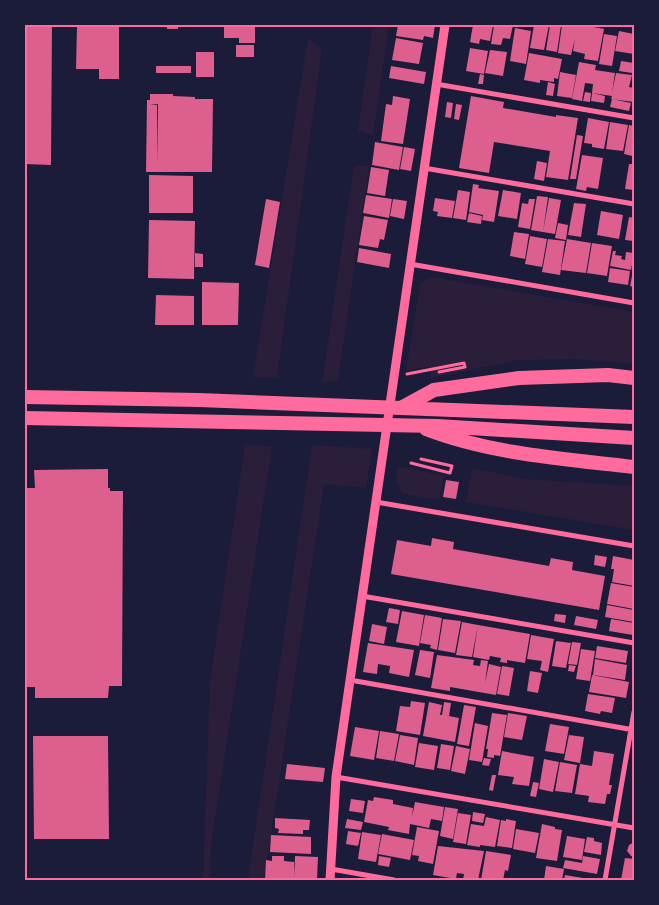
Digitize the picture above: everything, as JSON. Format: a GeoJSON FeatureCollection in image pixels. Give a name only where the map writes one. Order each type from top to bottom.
{"type":"FeatureCollection","features":[{"type":"Feature","properties":{"kind":"highway"},"geometry":{"type":"LineString","coordinates":[[400,408],[434,390],[519,378],[608,375],[634,378]]}},
{"type":"Feature","properties":{"kind":"highway"},"geometry":{"type":"LineString","coordinates":[[25,397],[199,400],[634,417]]}},
{"type":"Feature","properties":{"kind":"highway"},"geometry":{"type":"LineString","coordinates":[[25,418],[415,425],[634,438]]}},
{"type":"Feature","properties":{"kind":"highway"},"geometry":{"type":"LineString","coordinates":[[415,425],[444,436],[494,448],[634,468]]}},
{"type":"Feature","properties":{"kind":"street"},"geometry":{"type":"LineString","coordinates":[[330,880],[336,777],[445,25]]}},
{"type":"Feature","properties":{"kind":"street"},"geometry":{"type":"LineString","coordinates":[[436,84],[634,118]]}},
{"type":"Feature","properties":{"kind":"street"},"geometry":{"type":"LineString","coordinates":[[424,168],[634,204]]}},
{"type":"Feature","properties":{"kind":"street"},"geometry":{"type":"LineString","coordinates":[[410,264],[634,303]]}},
{"type":"Feature","properties":{"kind":"street"},"geometry":{"type":"LineString","coordinates":[[376,502],[634,546]]}},
{"type":"Feature","properties":{"kind":"street"},"geometry":{"type":"LineString","coordinates":[[362,596],[634,643]]}},
{"type":"Feature","properties":{"kind":"street"},"geometry":{"type":"LineString","coordinates":[[350,680],[632,730]]}},
{"type":"Feature","properties":{"kind":"street"},"geometry":{"type":"LineString","coordinates":[[605,880],[634,712]]}},
{"type":"Feature","properties":{"kind":"street"},"geometry":{"type":"LineString","coordinates":[[336,777],[634,828]]}},
{"type":"Feature","properties":{"kind":"street"},"geometry":{"type":"LineString","coordinates":[[331,869],[394,880]]}},
{"type":"Feature","properties":{"kind":"path"},"geometry":{"type":"LineString","coordinates":[[407,374],[464,363],[465,367],[429,374]]}},
{"type":"Feature","properties":{"kind":"path"},"geometry":{"type":"LineString","coordinates":[[411,463],[450,472],[452,466],[421,458]]}},
{"type":"Feature","properties":{"kind":"shaded area"},"geometry":{"type":"Polygon","coordinates":[[[373,25],[389,25],[373,136],[358,130],[373,25]]]}},
{"type":"Feature","properties":{"kind":"shaded area"},"geometry":{"type":"Polygon","coordinates":[[[308,39],[322,49],[277,377],[253,377],[308,39]]]}},
{"type":"Feature","properties":{"kind":"shaded area"},"geometry":{"type":"Polygon","coordinates":[[[354,166],[369,166],[338,381],[322,382],[354,166]]]}},
{"type":"Feature","properties":{"kind":"shaded area"},"geometry":{"type":"Polygon","coordinates":[[[431,277],[634,312],[634,364],[574,359],[518,360],[431,378],[429,366],[406,371],[420,283],[431,277]]]}},
{"type":"Feature","properties":{"kind":"shaded area"},"geometry":{"type":"Polygon","coordinates":[[[245,445],[272,446],[211,845],[210,880],[203,880],[210,682],[245,445]]]}},
{"type":"Feature","properties":{"kind":"shaded area"},"geometry":{"type":"Polygon","coordinates":[[[312,445],[372,449],[366,488],[324,484],[264,880],[248,880],[312,445]]]}},
{"type":"Feature","properties":{"kind":"shaded area"},"geometry":{"type":"Polygon","coordinates":[[[398,466],[444,476],[439,500],[403,494],[396,482],[398,466]]]}},
{"type":"Feature","properties":{"kind":"shaded area"},"geometry":{"type":"Polygon","coordinates":[[[472,468],[526,479],[634,486],[634,530],[466,502],[472,468]]]}},
{"type":"Feature","properties":{"kind":"building"},"geometry":{"type":"Polygon","coordinates":[[[25,25],[52,25],[51,165],[25,164],[25,25]]]}},
{"type":"Feature","properties":{"kind":"building"},"geometry":{"type":"Polygon","coordinates":[[[102,25],[119,25],[119,79],[99,79],[99,69],[76,69],[77,27],[102,27],[102,25]]]}},
{"type":"Feature","properties":{"kind":"building"},"geometry":{"type":"Polygon","coordinates":[[[167,25],[178,25],[178,29],[167,29],[167,25]]]}},
{"type":"Feature","properties":{"kind":"building"},"geometry":{"type":"Polygon","coordinates":[[[224,25],[255,25],[255,43],[239,43],[239,38],[224,38],[224,25]]]}},
{"type":"Feature","properties":{"kind":"building"},"geometry":{"type":"Polygon","coordinates":[[[398,25],[435,25],[433,38],[424,36],[423,40],[396,36],[398,25]]]}},
{"type":"Feature","properties":{"kind":"building"},"geometry":{"type":"Polygon","coordinates":[[[473,25],[493,25],[490,41],[480,39],[479,44],[470,42],[473,25]]]}},
{"type":"Feature","properties":{"kind":"building"},"geometry":{"type":"Polygon","coordinates":[[[494,25],[513,25],[510,39],[503,38],[501,45],[491,44],[494,25]]]}},
{"type":"Feature","properties":{"kind":"building"},"geometry":{"type":"Polygon","coordinates":[[[534,25],[549,25],[544,50],[530,48],[534,25]]]}},
{"type":"Feature","properties":{"kind":"building"},"geometry":{"type":"Polygon","coordinates":[[[550,25],[561,25],[557,52],[546,50],[550,25]]]}},
{"type":"Feature","properties":{"kind":"building"},"geometry":{"type":"Polygon","coordinates":[[[562,25],[583,25],[604,29],[598,61],[584,59],[585,54],[573,51],[575,39],[571,55],[558,53],[562,25]]]}},
{"type":"Feature","properties":{"kind":"building"},"geometry":{"type":"Polygon","coordinates":[[[515,28],[531,31],[526,64],[510,61],[515,28]]]}},
{"type":"Feature","properties":{"kind":"building"},"geometry":{"type":"Polygon","coordinates":[[[619,31],[634,34],[634,54],[615,51],[619,31]]]}},
{"type":"Feature","properties":{"kind":"building"},"geometry":{"type":"Polygon","coordinates":[[[604,34],[617,36],[612,66],[599,64],[604,34]]]}},
{"type":"Feature","properties":{"kind":"building"},"geometry":{"type":"Polygon","coordinates":[[[396,38],[423,43],[419,64],[392,60],[396,38]]]}},
{"type":"Feature","properties":{"kind":"building"},"geometry":{"type":"Polygon","coordinates":[[[236,45],[254,45],[254,57],[236,57],[236,45]]]}},
{"type":"Feature","properties":{"kind":"building"},"geometry":{"type":"Polygon","coordinates":[[[470,48],[488,51],[484,74],[466,71],[470,48]]]}},
{"type":"Feature","properties":{"kind":"building"},"geometry":{"type":"Polygon","coordinates":[[[490,50],[507,52],[503,76],[485,73],[490,50]]]}},
{"type":"Feature","properties":{"kind":"building"},"geometry":{"type":"Polygon","coordinates":[[[196,52],[214,52],[214,77],[196,77],[196,52]]]}},
{"type":"Feature","properties":{"kind":"building"},"geometry":{"type":"Polygon","coordinates":[[[529,53],[562,59],[558,79],[554,78],[554,82],[540,80],[540,83],[524,80],[529,53]]]}},
{"type":"Feature","properties":{"kind":"building"},"geometry":{"type":"Polygon","coordinates":[[[621,61],[634,63],[632,73],[619,71],[621,61]]]}},
{"type":"Feature","properties":{"kind":"building"},"geometry":{"type":"Polygon","coordinates":[[[579,62],[596,65],[595,70],[615,73],[612,93],[616,73],[632,75],[629,87],[634,88],[634,102],[611,99],[612,96],[592,93],[593,84],[585,83],[582,101],[572,99],[579,62]]]}},
{"type":"Feature","properties":{"kind":"building"},"geometry":{"type":"Polygon","coordinates":[[[156,66],[191,66],[191,73],[156,73],[156,66]]]}},
{"type":"Feature","properties":{"kind":"building"},"geometry":{"type":"Polygon","coordinates":[[[391,66],[426,72],[424,84],[389,78],[391,66]]]}},
{"type":"Feature","properties":{"kind":"building"},"geometry":{"type":"Polygon","coordinates":[[[560,72],[576,75],[572,98],[557,96],[560,72]]]}},
{"type":"Feature","properties":{"kind":"building"},"geometry":{"type":"Polygon","coordinates":[[[480,74],[484,75],[483,84],[478,84],[480,74]]]}},
{"type":"Feature","properties":{"kind":"building"},"geometry":{"type":"Polygon","coordinates":[[[548,82],[555,84],[553,96],[546,95],[548,82]]]}},
{"type":"Feature","properties":{"kind":"building"},"geometry":{"type":"Polygon","coordinates":[[[585,92],[591,93],[590,102],[583,101],[585,92]]]}},
{"type":"Feature","properties":{"kind":"building"},"geometry":{"type":"Polygon","coordinates":[[[592,93],[605,96],[604,103],[591,101],[592,93]]]}},
{"type":"Feature","properties":{"kind":"building"},"geometry":{"type":"Polygon","coordinates":[[[150,94],[173,94],[173,96],[195,97],[195,99],[213,99],[212,172],[146,172],[147,100],[150,100],[150,94]],[[150,104],[157,105],[157,164],[158,104],[150,104]]]}},
{"type":"Feature","properties":{"kind":"building"},"geometry":{"type":"Polygon","coordinates":[[[393,96],[410,99],[403,144],[381,141],[386,104],[392,105],[393,96]]]}},
{"type":"Feature","properties":{"kind":"building"},"geometry":{"type":"Polygon","coordinates":[[[471,96],[504,102],[503,108],[556,117],[556,115],[578,118],[568,180],[546,177],[550,151],[494,142],[489,173],[459,168],[471,96]]]}},
{"type":"Feature","properties":{"kind":"building"},"geometry":{"type":"Polygon","coordinates":[[[612,99],[631,103],[629,111],[610,107],[612,99]]]}},
{"type":"Feature","properties":{"kind":"building"},"geometry":{"type":"Polygon","coordinates":[[[447,102],[453,103],[451,118],[445,117],[447,102]]]}},
{"type":"Feature","properties":{"kind":"building"},"geometry":{"type":"Polygon","coordinates":[[[456,104],[462,105],[459,120],[454,119],[456,104]]]}},
{"type":"Feature","properties":{"kind":"building"},"geometry":{"type":"Polygon","coordinates":[[[588,118],[609,122],[604,149],[592,147],[592,144],[584,143],[588,118]]]}},
{"type":"Feature","properties":{"kind":"building"},"geometry":{"type":"Polygon","coordinates":[[[610,122],[628,125],[623,151],[606,149],[610,122]]]}},
{"type":"Feature","properties":{"kind":"building"},"geometry":{"type":"Polygon","coordinates":[[[629,125],[634,126],[634,153],[632,156],[624,154],[629,125]]]}},
{"type":"Feature","properties":{"kind":"building"},"geometry":{"type":"Polygon","coordinates":[[[577,135],[583,136],[576,179],[570,179],[577,135]]]}},
{"type":"Feature","properties":{"kind":"building"},"geometry":{"type":"Polygon","coordinates":[[[375,142],[403,147],[399,170],[372,165],[375,142]]]}},
{"type":"Feature","properties":{"kind":"building"},"geometry":{"type":"Polygon","coordinates":[[[404,147],[415,149],[411,171],[400,169],[404,147]]]}},
{"type":"Feature","properties":{"kind":"building"},"geometry":{"type":"Polygon","coordinates":[[[582,155],[603,158],[598,189],[587,187],[586,191],[576,189],[582,155]]]}},
{"type":"Feature","properties":{"kind":"building"},"geometry":{"type":"Polygon","coordinates":[[[537,161],[547,163],[544,181],[534,179],[537,161]]]}},
{"type":"Feature","properties":{"kind":"building"},"geometry":{"type":"Polygon","coordinates":[[[629,164],[634,164],[634,190],[625,189],[629,164]]]}},
{"type":"Feature","properties":{"kind":"building"},"geometry":{"type":"Polygon","coordinates":[[[371,167],[389,170],[385,196],[367,193],[371,167]]]}},
{"type":"Feature","properties":{"kind":"building"},"geometry":{"type":"Polygon","coordinates":[[[149,175],[193,176],[193,213],[149,213],[149,175]]]}},
{"type":"Feature","properties":{"kind":"building"},"geometry":{"type":"Polygon","coordinates":[[[473,184],[479,185],[478,188],[499,191],[494,222],[482,220],[483,215],[469,212],[473,184]]]}},
{"type":"Feature","properties":{"kind":"building"},"geometry":{"type":"Polygon","coordinates":[[[458,190],[470,192],[466,220],[453,218],[458,190]]]}},
{"type":"Feature","properties":{"kind":"building"},"geometry":{"type":"Polygon","coordinates":[[[503,190],[521,193],[517,219],[498,216],[503,190]]]}},
{"type":"Feature","properties":{"kind":"building"},"geometry":{"type":"Polygon","coordinates":[[[366,195],[392,199],[389,218],[363,213],[366,195]]]}},
{"type":"Feature","properties":{"kind":"building"},"geometry":{"type":"Polygon","coordinates":[[[537,196],[548,197],[543,232],[531,230],[537,196]]]}},
{"type":"Feature","properties":{"kind":"building"},"geometry":{"type":"Polygon","coordinates":[[[435,198],[455,201],[452,218],[437,216],[438,212],[433,211],[435,198]]]}},
{"type":"Feature","properties":{"kind":"building"},"geometry":{"type":"Polygon","coordinates":[[[549,198],[561,200],[555,234],[543,232],[549,198]]]}},
{"type":"Feature","properties":{"kind":"building"},"geometry":{"type":"Polygon","coordinates":[[[266,199],[280,202],[269,268],[255,265],[266,199]]]}},
{"type":"Feature","properties":{"kind":"building"},"geometry":{"type":"Polygon","coordinates":[[[393,199],[407,201],[404,219],[390,216],[393,199]]]}},
{"type":"Feature","properties":{"kind":"building"},"geometry":{"type":"Polygon","coordinates":[[[529,199],[535,199],[530,229],[518,227],[522,203],[528,204],[529,199]]]}},
{"type":"Feature","properties":{"kind":"building"},"geometry":{"type":"Polygon","coordinates":[[[574,203],[586,204],[581,237],[568,235],[574,203]]]}},
{"type":"Feature","properties":{"kind":"building"},"geometry":{"type":"Polygon","coordinates":[[[601,211],[623,215],[619,239],[597,235],[601,211]]]}},
{"type":"Feature","properties":{"kind":"building"},"geometry":{"type":"Polygon","coordinates":[[[469,213],[482,216],[481,224],[467,222],[469,213]]]}},
{"type":"Feature","properties":{"kind":"building"},"geometry":{"type":"Polygon","coordinates":[[[364,216],[388,220],[384,240],[380,239],[378,248],[359,245],[364,216]]]}},
{"type":"Feature","properties":{"kind":"building"},"geometry":{"type":"Polygon","coordinates":[[[629,217],[634,218],[634,241],[625,240],[629,217]]]}},
{"type":"Feature","properties":{"kind":"building"},"geometry":{"type":"Polygon","coordinates":[[[149,220],[195,221],[194,279],[148,278],[149,220]]]}},
{"type":"Feature","properties":{"kind":"building"},"geometry":{"type":"Polygon","coordinates":[[[558,223],[568,225],[566,240],[555,238],[558,223]]]}},
{"type":"Feature","properties":{"kind":"building"},"geometry":{"type":"Polygon","coordinates":[[[514,232],[529,234],[525,259],[510,256],[514,232]]]}},
{"type":"Feature","properties":{"kind":"building"},"geometry":{"type":"Polygon","coordinates":[[[530,236],[547,239],[542,267],[525,264],[530,236]]]}},
{"type":"Feature","properties":{"kind":"building"},"geometry":{"type":"Polygon","coordinates":[[[548,239],[565,241],[560,275],[542,272],[548,239]]]}},
{"type":"Feature","properties":{"kind":"building"},"geometry":{"type":"Polygon","coordinates":[[[567,239],[591,243],[586,273],[561,270],[567,239]]]}},
{"type":"Feature","properties":{"kind":"building"},"geometry":{"type":"Polygon","coordinates":[[[592,243],[612,246],[607,276],[587,273],[592,243]]]}},
{"type":"Feature","properties":{"kind":"building"},"geometry":{"type":"Polygon","coordinates":[[[359,248],[391,254],[389,268],[357,262],[359,248]]]}},
{"type":"Feature","properties":{"kind":"building"},"geometry":{"type":"Polygon","coordinates":[[[613,251],[616,251],[615,255],[622,256],[621,259],[625,260],[626,252],[634,253],[631,270],[610,266],[613,251]]]}},
{"type":"Feature","properties":{"kind":"building"},"geometry":{"type":"Polygon","coordinates":[[[195,253],[203,254],[203,267],[195,267],[195,253]]]}},
{"type":"Feature","properties":{"kind":"building"},"geometry":{"type":"Polygon","coordinates":[[[610,268],[630,271],[628,285],[608,282],[610,268]]]}},
{"type":"Feature","properties":{"kind":"building"},"geometry":{"type":"Polygon","coordinates":[[[634,271],[634,287],[630,286],[634,271]]]}},
{"type":"Feature","properties":{"kind":"building"},"geometry":{"type":"Polygon","coordinates":[[[202,282],[239,283],[238,325],[202,325],[202,282]]]}},
{"type":"Feature","properties":{"kind":"building"},"geometry":{"type":"Polygon","coordinates":[[[156,295],[194,296],[194,325],[155,325],[156,295]]]}},
{"type":"Feature","properties":{"kind":"building"},"geometry":{"type":"Polygon","coordinates":[[[108,469],[108,488],[110,488],[110,491],[123,491],[122,686],[109,686],[108,698],[35,698],[35,687],[25,687],[25,488],[35,488],[34,470],[108,469]]]}},
{"type":"Feature","properties":{"kind":"building"},"geometry":{"type":"Polygon","coordinates":[[[446,480],[459,482],[456,499],[443,497],[446,480]]]}},
{"type":"Feature","properties":{"kind":"building"},"geometry":{"type":"Polygon","coordinates":[[[432,538],[454,542],[453,549],[549,566],[551,558],[573,562],[572,570],[605,576],[599,610],[391,574],[397,540],[431,546],[432,538]]]}},
{"type":"Feature","properties":{"kind":"building"},"geometry":{"type":"Polygon","coordinates":[[[595,555],[607,557],[605,567],[594,565],[595,555]]]}},
{"type":"Feature","properties":{"kind":"building"},"geometry":{"type":"Polygon","coordinates":[[[613,556],[634,560],[634,586],[612,582],[613,556]]]}},
{"type":"Feature","properties":{"kind":"building"},"geometry":{"type":"Polygon","coordinates":[[[611,583],[634,587],[634,609],[607,604],[611,583]]]}},
{"type":"Feature","properties":{"kind":"building"},"geometry":{"type":"Polygon","coordinates":[[[607,605],[634,610],[634,622],[605,617],[607,605]]]}},
{"type":"Feature","properties":{"kind":"building"},"geometry":{"type":"Polygon","coordinates":[[[389,608],[400,610],[398,624],[386,622],[389,608]]]}},
{"type":"Feature","properties":{"kind":"building"},"geometry":{"type":"Polygon","coordinates":[[[402,611],[424,615],[419,646],[396,642],[402,611]]]}},
{"type":"Feature","properties":{"kind":"building"},"geometry":{"type":"Polygon","coordinates":[[[555,614],[566,615],[565,623],[554,621],[555,614]]]}},
{"type":"Feature","properties":{"kind":"building"},"geometry":{"type":"Polygon","coordinates":[[[425,615],[442,618],[437,650],[430,648],[431,645],[420,643],[425,615]]]}},
{"type":"Feature","properties":{"kind":"building"},"geometry":{"type":"Polygon","coordinates":[[[576,616],[598,620],[596,629],[574,625],[576,616]]]}},
{"type":"Feature","properties":{"kind":"building"},"geometry":{"type":"Polygon","coordinates":[[[443,619],[461,621],[455,653],[438,650],[443,619]]]}},
{"type":"Feature","properties":{"kind":"building"},"geometry":{"type":"Polygon","coordinates":[[[611,619],[634,623],[633,635],[609,631],[611,619]]]}},
{"type":"Feature","properties":{"kind":"building"},"geometry":{"type":"Polygon","coordinates":[[[462,622],[478,625],[472,657],[456,655],[462,622]]]}},
{"type":"Feature","properties":{"kind":"building"},"geometry":{"type":"Polygon","coordinates":[[[372,624],[387,627],[384,644],[369,641],[372,624]]]}},
{"type":"Feature","properties":{"kind":"building"},"geometry":{"type":"Polygon","coordinates":[[[478,625],[530,634],[525,663],[507,660],[507,663],[500,662],[501,658],[490,656],[489,660],[473,657],[478,625]]]}},
{"type":"Feature","properties":{"kind":"building"},"geometry":{"type":"Polygon","coordinates":[[[531,635],[554,639],[548,672],[540,670],[542,661],[527,659],[531,635]]]}},
{"type":"Feature","properties":{"kind":"building"},"geometry":{"type":"Polygon","coordinates":[[[556,641],[571,643],[566,668],[552,666],[556,641]]]}},
{"type":"Feature","properties":{"kind":"building"},"geometry":{"type":"Polygon","coordinates":[[[572,642],[581,643],[577,665],[568,664],[572,642]]]}},
{"type":"Feature","properties":{"kind":"building"},"geometry":{"type":"Polygon","coordinates":[[[368,643],[414,650],[409,677],[389,673],[390,666],[378,664],[377,674],[363,672],[368,643]]]}},
{"type":"Feature","properties":{"kind":"building"},"geometry":{"type":"Polygon","coordinates":[[[597,646],[628,651],[626,663],[595,658],[597,646]]]}},
{"type":"Feature","properties":{"kind":"building"},"geometry":{"type":"Polygon","coordinates":[[[581,649],[595,651],[590,681],[576,679],[581,649]]]}},
{"type":"Feature","properties":{"kind":"building"},"geometry":{"type":"Polygon","coordinates":[[[420,650],[434,652],[430,678],[415,675],[420,650]]]}},
{"type":"Feature","properties":{"kind":"building"},"geometry":{"type":"Polygon","coordinates":[[[437,655],[474,660],[473,665],[480,666],[481,660],[488,661],[485,683],[489,664],[501,667],[496,695],[450,687],[450,691],[431,688],[437,655]]]}},
{"type":"Feature","properties":{"kind":"building"},"geometry":{"type":"Polygon","coordinates":[[[595,659],[627,665],[625,680],[593,675],[595,659]]]}},
{"type":"Feature","properties":{"kind":"building"},"geometry":{"type":"Polygon","coordinates":[[[569,665],[576,666],[574,672],[568,671],[569,665]]]}},
{"type":"Feature","properties":{"kind":"building"},"geometry":{"type":"Polygon","coordinates":[[[502,666],[514,668],[509,696],[497,694],[502,666]]]}},
{"type":"Feature","properties":{"kind":"building"},"geometry":{"type":"Polygon","coordinates":[[[530,671],[542,673],[538,693],[527,691],[530,671]]]}},
{"type":"Feature","properties":{"kind":"building"},"geometry":{"type":"Polygon","coordinates":[[[592,675],[629,682],[626,698],[589,692],[592,675]]]}},
{"type":"Feature","properties":{"kind":"building"},"geometry":{"type":"Polygon","coordinates":[[[588,694],[615,698],[612,713],[601,711],[600,714],[585,711],[588,694]]]}},
{"type":"Feature","properties":{"kind":"building"},"geometry":{"type":"Polygon","coordinates":[[[411,701],[425,703],[420,735],[396,731],[400,706],[410,707],[411,701]]]}},
{"type":"Feature","properties":{"kind":"building"},"geometry":{"type":"Polygon","coordinates":[[[429,702],[442,705],[440,715],[442,715],[444,702],[451,703],[449,716],[459,718],[455,742],[423,736],[429,702]]]}},
{"type":"Feature","properties":{"kind":"building"},"geometry":{"type":"Polygon","coordinates":[[[464,705],[476,707],[469,746],[457,744],[464,705]]]}},
{"type":"Feature","properties":{"kind":"building"},"geometry":{"type":"Polygon","coordinates":[[[492,713],[507,715],[500,756],[494,755],[494,758],[487,757],[488,749],[486,749],[492,713]]]}},
{"type":"Feature","properties":{"kind":"building"},"geometry":{"type":"Polygon","coordinates":[[[508,713],[527,716],[522,740],[504,737],[508,713]]]}},
{"type":"Feature","properties":{"kind":"building"},"geometry":{"type":"Polygon","coordinates":[[[475,723],[488,726],[482,762],[469,760],[475,723]]]}},
{"type":"Feature","properties":{"kind":"building"},"geometry":{"type":"Polygon","coordinates":[[[550,724],[569,727],[564,754],[545,751],[550,724]]]}},
{"type":"Feature","properties":{"kind":"building"},"geometry":{"type":"Polygon","coordinates":[[[355,727],[379,731],[374,760],[350,756],[355,727]]]}},
{"type":"Feature","properties":{"kind":"building"},"geometry":{"type":"Polygon","coordinates":[[[380,731],[399,734],[394,761],[376,758],[380,731]]]}},
{"type":"Feature","properties":{"kind":"building"},"geometry":{"type":"Polygon","coordinates":[[[400,735],[418,738],[414,765],[395,761],[400,735]]]}},
{"type":"Feature","properties":{"kind":"building"},"geometry":{"type":"Polygon","coordinates":[[[569,735],[584,737],[580,763],[564,760],[569,735]]]}},
{"type":"Feature","properties":{"kind":"building"},"geometry":{"type":"Polygon","coordinates":[[[33,736],[108,736],[109,839],[34,839],[33,736]]]}},
{"type":"Feature","properties":{"kind":"building"},"geometry":{"type":"Polygon","coordinates":[[[419,743],[438,746],[434,770],[415,767],[419,743]]]}},
{"type":"Feature","properties":{"kind":"building"},"geometry":{"type":"Polygon","coordinates":[[[441,744],[454,746],[450,770],[437,768],[441,744]]]}},
{"type":"Feature","properties":{"kind":"building"},"geometry":{"type":"Polygon","coordinates":[[[456,746],[470,749],[465,774],[451,771],[456,746]]]}},
{"type":"Feature","properties":{"kind":"building"},"geometry":{"type":"Polygon","coordinates":[[[502,751],[534,757],[529,786],[512,784],[514,777],[498,775],[502,751]]]}},
{"type":"Feature","properties":{"kind":"building"},"geometry":{"type":"Polygon","coordinates":[[[594,751],[614,754],[609,785],[612,785],[610,794],[607,794],[605,804],[588,802],[589,796],[575,794],[580,764],[592,766],[594,751]]]}},
{"type":"Feature","properties":{"kind":"building"},"geometry":{"type":"Polygon","coordinates":[[[484,758],[491,759],[489,766],[482,765],[484,758]]]}},
{"type":"Feature","properties":{"kind":"building"},"geometry":{"type":"Polygon","coordinates":[[[544,759],[559,762],[553,792],[539,789],[544,759]]]}},
{"type":"Feature","properties":{"kind":"building"},"geometry":{"type":"Polygon","coordinates":[[[560,762],[577,765],[572,793],[555,791],[560,762]]]}},
{"type":"Feature","properties":{"kind":"building"},"geometry":{"type":"Polygon","coordinates":[[[287,764],[325,768],[323,782],[285,779],[287,764]]]}},
{"type":"Feature","properties":{"kind":"building"},"geometry":{"type":"Polygon","coordinates":[[[492,775],[496,775],[493,791],[489,790],[492,775]]]}},
{"type":"Feature","properties":{"kind":"building"},"geometry":{"type":"Polygon","coordinates":[[[533,782],[539,783],[536,797],[530,796],[533,782]]]}},
{"type":"Feature","properties":{"kind":"building"},"geometry":{"type":"Polygon","coordinates":[[[374,797],[393,800],[393,804],[413,808],[412,817],[415,802],[444,807],[442,821],[431,819],[429,828],[410,824],[409,834],[388,830],[389,827],[364,822],[368,800],[373,801],[374,797]]]}},
{"type":"Feature","properties":{"kind":"building"},"geometry":{"type":"Polygon","coordinates":[[[351,799],[365,801],[363,813],[349,811],[351,799]]]}},
{"type":"Feature","properties":{"kind":"building"},"geometry":{"type":"Polygon","coordinates":[[[445,807],[458,809],[453,839],[440,836],[445,807]]]}},
{"type":"Feature","properties":{"kind":"building"},"geometry":{"type":"Polygon","coordinates":[[[473,812],[485,814],[483,823],[472,821],[473,812]]]}},
{"type":"Feature","properties":{"kind":"building"},"geometry":{"type":"Polygon","coordinates":[[[458,813],[471,815],[466,844],[453,842],[458,813]]]}},
{"type":"Feature","properties":{"kind":"building"},"geometry":{"type":"Polygon","coordinates":[[[486,817],[500,820],[495,847],[467,845],[471,824],[484,826],[486,817]]]}},
{"type":"Feature","properties":{"kind":"building"},"geometry":{"type":"Polygon","coordinates":[[[275,818],[310,820],[309,830],[303,830],[303,834],[278,833],[279,829],[275,828],[275,818]]]}},
{"type":"Feature","properties":{"kind":"building"},"geometry":{"type":"Polygon","coordinates":[[[347,819],[363,822],[361,830],[345,828],[347,819]]]}},
{"type":"Feature","properties":{"kind":"building"},"geometry":{"type":"Polygon","coordinates":[[[506,819],[516,821],[512,848],[497,846],[501,820],[506,821],[506,819]]]}},
{"type":"Feature","properties":{"kind":"building"},"geometry":{"type":"Polygon","coordinates":[[[542,824],[562,830],[557,861],[536,858],[542,824]]]}},
{"type":"Feature","properties":{"kind":"building"},"geometry":{"type":"Polygon","coordinates":[[[417,827],[439,831],[433,864],[418,861],[419,856],[412,855],[417,827]]]}},
{"type":"Feature","properties":{"kind":"building"},"geometry":{"type":"Polygon","coordinates":[[[516,829],[539,833],[535,853],[513,849],[516,829]]]}},
{"type":"Feature","properties":{"kind":"building"},"geometry":{"type":"Polygon","coordinates":[[[348,831],[361,833],[358,846],[346,844],[348,831]]]}},
{"type":"Feature","properties":{"kind":"building"},"geometry":{"type":"Polygon","coordinates":[[[362,832],[381,835],[376,862],[358,859],[362,832]]]}},
{"type":"Feature","properties":{"kind":"building"},"geometry":{"type":"Polygon","coordinates":[[[382,834],[414,840],[410,860],[378,854],[382,834]]]}},
{"type":"Feature","properties":{"kind":"building"},"geometry":{"type":"Polygon","coordinates":[[[271,835],[311,837],[311,854],[270,852],[271,835]]]}},
{"type":"Feature","properties":{"kind":"building"},"geometry":{"type":"Polygon","coordinates":[[[567,836],[585,839],[582,860],[563,857],[567,836]]]}},
{"type":"Feature","properties":{"kind":"building"},"geometry":{"type":"Polygon","coordinates":[[[587,837],[594,838],[594,841],[602,843],[601,855],[584,852],[587,837]]]}},
{"type":"Feature","properties":{"kind":"building"},"geometry":{"type":"Polygon","coordinates":[[[634,842],[634,857],[627,851],[629,845],[634,842]]]}},
{"type":"Feature","properties":{"kind":"building"},"geometry":{"type":"Polygon","coordinates":[[[438,846],[484,851],[478,880],[463,880],[464,874],[457,873],[456,879],[433,875],[438,846]]]}},
{"type":"Feature","properties":{"kind":"building"},"geometry":{"type":"Polygon","coordinates":[[[486,851],[511,855],[508,871],[505,870],[503,880],[481,880],[486,851]]]}},
{"type":"Feature","properties":{"kind":"building"},"geometry":{"type":"Polygon","coordinates":[[[272,856],[284,856],[284,861],[294,862],[294,877],[295,856],[318,857],[317,880],[265,880],[266,860],[272,861],[272,856]]]}},
{"type":"Feature","properties":{"kind":"building"},"geometry":{"type":"Polygon","coordinates":[[[379,856],[391,858],[389,867],[378,865],[379,856]]]}},
{"type":"Feature","properties":{"kind":"building"},"geometry":{"type":"Polygon","coordinates":[[[583,856],[600,859],[597,874],[563,868],[565,860],[582,863],[583,856]]]}},
{"type":"Feature","properties":{"kind":"building"},"geometry":{"type":"Polygon","coordinates":[[[625,858],[634,859],[634,880],[621,880],[625,858]]]}},
{"type":"Feature","properties":{"kind":"building"},"geometry":{"type":"Polygon","coordinates":[[[546,866],[564,869],[562,880],[544,880],[546,866]]]}},
{"type":"Feature","properties":{"kind":"building"},"geometry":{"type":"Polygon","coordinates":[[[565,875],[589,879],[589,880],[564,880],[565,875]]]}}]}
